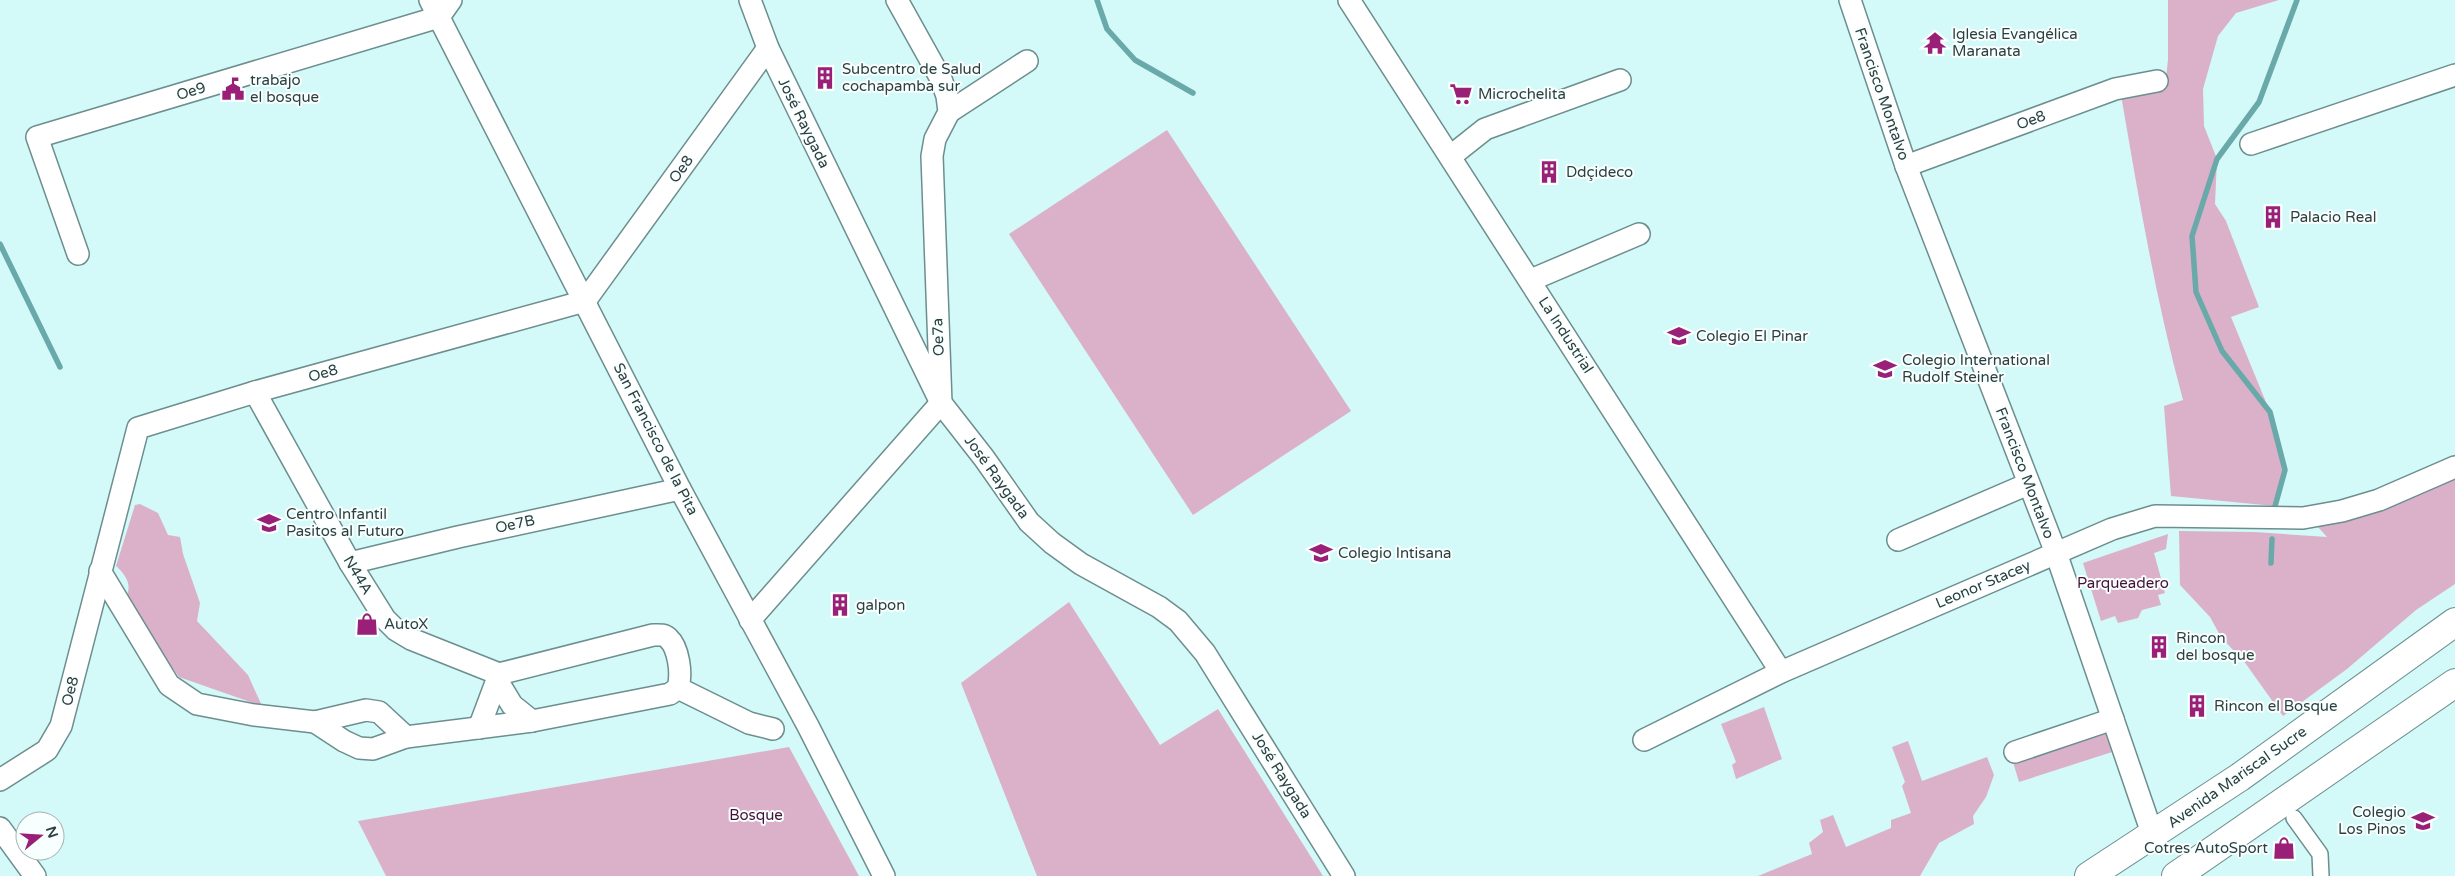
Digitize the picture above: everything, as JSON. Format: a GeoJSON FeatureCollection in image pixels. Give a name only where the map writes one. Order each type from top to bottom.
{"type":"FeatureCollection","features":[{"type":"Feature","properties":{"kind":"main road","name":"Avenida Mariscal Sucre"},"geometry":{"type":"LineString","coordinates":[[2089,876],[2153,836],[2240,777],[2455,622]]}},
{"type":"Feature","properties":{"kind":"main road"},"geometry":{"type":"LineString","coordinates":[[2176,876],[2455,683]]}},
{"type":"Feature","properties":{"kind":"street"},"geometry":{"type":"LineString","coordinates":[[435,9],[451,0]]}},
{"type":"Feature","properties":{"kind":"street","name":"José Raygada"},"geometry":{"type":"LineString","coordinates":[[750,0],[768,48],[941,403],[984,458],[1029,522],[1052,544],[1081,564],[1159,607],[1184,629],[1205,653],[1344,876]]}},
{"type":"Feature","properties":{"kind":"street"},"geometry":{"type":"LineString","coordinates":[[897,0],[942,80],[950,112],[1027,61]]}},
{"type":"Feature","properties":{"kind":"street","name":"La Industrial"},"geometry":{"type":"LineString","coordinates":[[1349,0],[1782,672]]}},
{"type":"Feature","properties":{"kind":"street","name":"Francisco Montalvo"},"geometry":{"type":"LineString","coordinates":[[1850,0],[1906,166],[2056,553],[2153,836]]}},
{"type":"Feature","properties":{"kind":"street","name":"Oe9"},"geometry":{"type":"LineString","coordinates":[[78,254],[37,137],[435,9]]}},
{"type":"Feature","properties":{"kind":"street","name":"San Francisco de la Pita"},"geometry":{"type":"LineString","coordinates":[[435,9],[586,301],[680,489],[884,876]]}},
{"type":"Feature","properties":{"kind":"street","name":"Oe8"},"geometry":{"type":"LineString","coordinates":[[0,780],[47,750],[61,726],[138,428],[254,392],[586,301],[768,48]]}},
{"type":"Feature","properties":{"kind":"street"},"geometry":{"type":"LineString","coordinates":[[2251,144],[2455,75]]}},
{"type":"Feature","properties":{"kind":"street"},"geometry":{"type":"LineString","coordinates":[[1450,156],[1485,129],[1620,80]]}},
{"type":"Feature","properties":{"kind":"street","name":"Oe8"},"geometry":{"type":"LineString","coordinates":[[1906,166],[2115,89],[2158,81]]}},
{"type":"Feature","properties":{"kind":"street","name":"Oe7a"},"geometry":{"type":"LineString","coordinates":[[941,403],[932,156],[935,139],[950,112]]}},
{"type":"Feature","properties":{"kind":"street"},"geometry":{"type":"LineString","coordinates":[[1531,280],[1638,234]]}},
{"type":"Feature","properties":{"kind":"street","name":"N44A"},"geometry":{"type":"LineString","coordinates":[[254,392],[350,562],[385,619],[410,640],[498,677]]}},
{"type":"Feature","properties":{"kind":"street"},"geometry":{"type":"LineString","coordinates":[[750,620],[941,403]]}},
{"type":"Feature","properties":{"kind":"street","name":"Leonor Stacey"},"geometry":{"type":"LineString","coordinates":[[1644,740],[1782,672],[2112,529],[2155,516],[2303,518],[2342,511],[2379,500],[2455,467]]}},
{"type":"Feature","properties":{"kind":"street"},"geometry":{"type":"LineString","coordinates":[[1898,540],[2028,484]]}},
{"type":"Feature","properties":{"kind":"street","name":"Oe7B"},"geometry":{"type":"LineString","coordinates":[[350,562],[680,489]]}},
{"type":"Feature","properties":{"kind":"street"},"geometry":{"type":"LineString","coordinates":[[100,572],[169,685],[196,704],[254,715],[315,722],[366,710],[379,712],[406,737]]}},
{"type":"Feature","properties":{"kind":"street"},"geometry":{"type":"LineString","coordinates":[[315,722],[344,741],[359,748],[373,748],[406,737],[532,720],[670,694],[678,688],[681,672],[669,638],[663,635],[653,635],[498,677]]}},
{"type":"Feature","properties":{"kind":"street"},"geometry":{"type":"LineString","coordinates":[[498,677],[512,705],[532,720]]}},
{"type":"Feature","properties":{"kind":"street"},"geometry":{"type":"LineString","coordinates":[[479,728],[498,677]]}},
{"type":"Feature","properties":{"kind":"street"},"geometry":{"type":"LineString","coordinates":[[678,688],[749,723],[773,729]]}},
{"type":"Feature","properties":{"kind":"street"},"geometry":{"type":"LineString","coordinates":[[2015,752],[2113,719]]}},
{"type":"Feature","properties":{"kind":"street"},"geometry":{"type":"LineString","coordinates":[[2294,818],[2320,854],[2321,876]]}},
{"type":"Feature","properties":{"kind":"street"},"geometry":{"type":"LineString","coordinates":[[0,828],[35,876]]}},
{"type":"Feature","properties":{"kind":"green space"},"geometry":{"type":"Polygon","coordinates":[[[2168,0],[2279,0],[2236,13],[2218,36],[2203,89],[2204,126],[2217,159],[2215,204],[2226,221],[2259,307],[2231,317],[2270,412],[2285,470],[2274,506],[2171,496],[2164,406],[2183,400],[2140,206],[2120,89],[2165,87],[2168,60],[2168,0]]]}},
{"type":"Feature","properties":{"kind":"green space"},"geometry":{"type":"Polygon","coordinates":[[[1167,130],[1351,411],[1193,515],[1009,234],[1167,130]]]}},
{"type":"Feature","properties":{"kind":"green space"},"geometry":{"type":"Polygon","coordinates":[[[2455,465],[2455,584],[2416,610],[2347,669],[2283,716],[2246,664],[2221,637],[2210,617],[2180,585],[2179,531],[2255,532],[2327,537],[2309,517],[2455,465]]]}},
{"type":"Feature","properties":{"kind":"green space"},"geometry":{"type":"Polygon","coordinates":[[[140,504],[158,513],[168,535],[180,537],[183,554],[200,603],[197,621],[248,675],[262,706],[179,677],[124,599],[127,595],[128,581],[116,566],[135,505],[140,504]]]}},
{"type":"Feature","properties":{"kind":"green space","name":"Parqueadero"},"geometry":{"type":"Polygon","coordinates":[[[2168,534],[2166,549],[2154,553],[2165,593],[2158,595],[2161,605],[2142,610],[2138,618],[2118,623],[2115,616],[2101,621],[2083,563],[2168,534]]]}},
{"type":"Feature","properties":{"kind":"green space"},"geometry":{"type":"Polygon","coordinates":[[[1069,602],[1160,745],[1218,709],[1323,876],[1037,876],[961,683],[1069,602]]]}},
{"type":"Feature","properties":{"kind":"green space"},"geometry":{"type":"Polygon","coordinates":[[[1764,707],[1782,759],[1736,779],[1732,765],[1736,762],[1721,724],[1764,707]]]}},
{"type":"Feature","properties":{"kind":"green space"},"geometry":{"type":"Polygon","coordinates":[[[2105,732],[2112,752],[2019,782],[2013,762],[2105,732]]]}},
{"type":"Feature","properties":{"kind":"green space"},"geometry":{"type":"Polygon","coordinates":[[[1908,741],[1922,781],[1987,757],[1994,775],[1986,797],[1973,816],[1974,824],[1939,843],[1920,876],[1758,876],[1812,854],[1809,843],[1823,832],[1820,820],[1833,815],[1846,847],[1891,828],[1891,820],[1911,813],[1902,786],[1905,782],[1892,747],[1908,741]]]}},
{"type":"Feature","properties":{"kind":"green space","name":"Bosque"},"geometry":{"type":"Polygon","coordinates":[[[789,747],[859,876],[386,876],[358,821],[789,747]]]}},
{"type":"Feature","properties":{"kind":"waterway"},"geometry":{"type":"LineString","coordinates":[[1097,0],[1107,29],[1135,60],[1193,93]]}},
{"type":"Feature","properties":{"kind":"waterway"},"geometry":{"type":"LineString","coordinates":[[2274,510],[2285,470],[2270,412],[2222,351],[2196,292],[2192,236],[2217,159],[2259,102],[2297,0]]}},
{"type":"Feature","properties":{"kind":"waterway"},"geometry":{"type":"LineString","coordinates":[[0,244],[60,367]]}},
{"type":"Feature","properties":{"kind":"waterway"},"geometry":{"type":"LineString","coordinates":[[2271,563],[2272,539]]}},
{"type":"Feature","properties":{"kind":"place","name":"Iglesia Evangélica Maranata"},"geometry":{"type":"Point","coordinates":[1935,43]}},
{"type":"Feature","properties":{"kind":"place","name":"Subcentro de Salud cochapamba sur"},"geometry":{"type":"Point","coordinates":[825,78]}},
{"type":"Feature","properties":{"kind":"place","name":"trabajo el bosque"},"geometry":{"type":"Point","coordinates":[233,89]}},
{"type":"Feature","properties":{"kind":"place","name":"Microchelita"},"geometry":{"type":"Point","coordinates":[1461,94]}},
{"type":"Feature","properties":{"kind":"place","name":"Ddçideco"},"geometry":{"type":"Point","coordinates":[1549,172]}},
{"type":"Feature","properties":{"kind":"place","name":"Palacio Real"},"geometry":{"type":"Point","coordinates":[2273,217]}},
{"type":"Feature","properties":{"kind":"place","name":"Colegio El Pinar"},"geometry":{"type":"Point","coordinates":[1679,336]}},
{"type":"Feature","properties":{"kind":"place","name":"Colegio International Rudolf Steiner"},"geometry":{"type":"Point","coordinates":[1885,369]}},
{"type":"Feature","properties":{"kind":"place","name":"Centro Infantil Pasitos al Futuro"},"geometry":{"type":"Point","coordinates":[269,523]}},
{"type":"Feature","properties":{"kind":"place","name":"Colegio Intisana"},"geometry":{"type":"Point","coordinates":[1321,553]}},
{"type":"Feature","properties":{"kind":"place","name":"galpon"},"geometry":{"type":"Point","coordinates":[840,605]}},
{"type":"Feature","properties":{"kind":"place","name":"AutoX"},"geometry":{"type":"Point","coordinates":[367,624]}},
{"type":"Feature","properties":{"kind":"place","name":"Rincon del bosque"},"geometry":{"type":"Point","coordinates":[2159,647]}},
{"type":"Feature","properties":{"kind":"place","name":"Rincon el Bosque"},"geometry":{"type":"Point","coordinates":[2197,706]}},
{"type":"Feature","properties":{"kind":"place","name":"Colegio Los Pinos"},"geometry":{"type":"Point","coordinates":[2423,821]}},
{"type":"Feature","properties":{"kind":"place","name":"Cotres AutoSport"},"geometry":{"type":"Point","coordinates":[2284,848]}}]}
